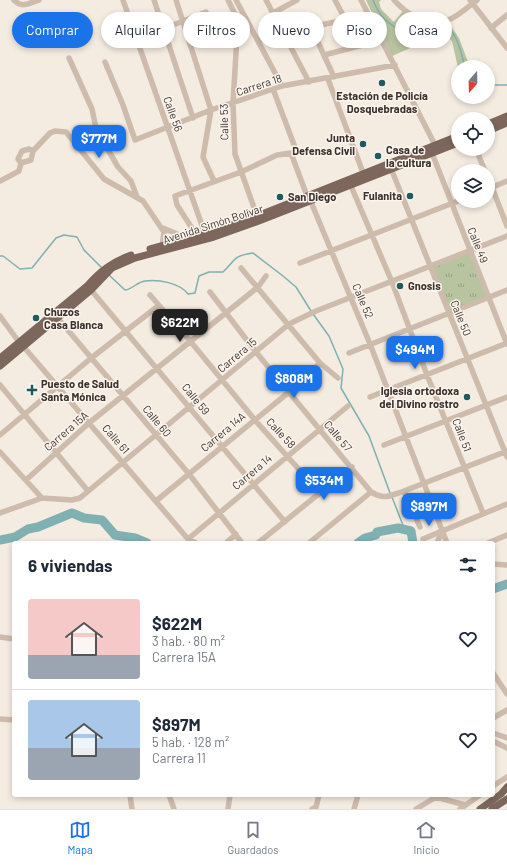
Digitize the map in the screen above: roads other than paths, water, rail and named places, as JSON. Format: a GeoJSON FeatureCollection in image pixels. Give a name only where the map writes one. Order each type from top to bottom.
{"type":"FeatureCollection","features":[{"type":"Feature","properties":{"kind":"main road"},"geometry":{"type":"LineString","coordinates":[[495,121],[507,116]]}},
{"type":"Feature","properties":{"kind":"main road"},"geometry":{"type":"LineString","coordinates":[[495,128],[507,123]]}},
{"type":"Feature","properties":{"kind":"main road","name":"Avenida Simón Bolívar"},"geometry":{"type":"LineString","coordinates":[[111,266],[214,237],[433,149],[451,140]]}},
{"type":"Feature","properties":{"kind":"main road","name":"Avenida Simón Bolívar"},"geometry":{"type":"LineString","coordinates":[[433,149],[451,145]]}},
{"type":"Feature","properties":{"kind":"main road","name":"Avenida Simón Bolívar"},"geometry":{"type":"LineString","coordinates":[[55,316],[111,266],[134,254],[205,234],[351,186],[364,176]]}},
{"type":"Feature","properties":{"kind":"main road","name":"Avenida Simón Bolívar"},"geometry":{"type":"LineString","coordinates":[[0,358],[21,344],[55,316],[91,290],[99,276]]}},
{"type":"Feature","properties":{"kind":"main road","name":"Avenida Simón Bolívar"},"geometry":{"type":"LineString","coordinates":[[0,366],[21,344]]}},
{"type":"Feature","properties":{"kind":"main road"},"geometry":{"type":"LineString","coordinates":[[495,797],[507,787]]}},
{"type":"Feature","properties":{"kind":"main road"},"geometry":{"type":"LineString","coordinates":[[480,809],[495,797]]}},
{"type":"Feature","properties":{"kind":"main road"},"geometry":{"type":"LineString","coordinates":[[492,809],[507,799]]}},
{"type":"Feature","properties":{"kind":"street"},"geometry":{"type":"LineString","coordinates":[[14,0],[19,5],[23,6],[39,0]]}},
{"type":"Feature","properties":{"kind":"street","name":"Calle 56"},"geometry":{"type":"LineString","coordinates":[[122,0],[126,12]]}},
{"type":"Feature","properties":{"kind":"street"},"geometry":{"type":"LineString","coordinates":[[154,0],[158,12]]}},
{"type":"Feature","properties":{"kind":"street"},"geometry":{"type":"LineString","coordinates":[[176,0],[183,18]]}},
{"type":"Feature","properties":{"kind":"street"},"geometry":{"type":"LineString","coordinates":[[266,0],[272,12]]}},
{"type":"Feature","properties":{"kind":"street"},"geometry":{"type":"LineString","coordinates":[[275,12],[297,0]]}},
{"type":"Feature","properties":{"kind":"street"},"geometry":{"type":"LineString","coordinates":[[335,0],[341,12]]}},
{"type":"Feature","properties":{"kind":"street","name":"Calle 49"},"geometry":{"type":"LineString","coordinates":[[361,0],[367,12]]}},
{"type":"Feature","properties":{"kind":"street"},"geometry":{"type":"LineString","coordinates":[[394,0],[402,9],[426,22],[449,20],[473,1],[507,48]]}},
{"type":"Feature","properties":{"kind":"street"},"geometry":{"type":"LineString","coordinates":[[232,1],[258,40]]}},
{"type":"Feature","properties":{"kind":"street","name":"Calle 53"},"geometry":{"type":"LineString","coordinates":[[232,1],[238,20],[233,103],[235,154],[257,216]]}},
{"type":"Feature","properties":{"kind":"street"},"geometry":{"type":"LineString","coordinates":[[492,28],[507,15]]}},
{"type":"Feature","properties":{"kind":"street","name":"Calle 56"},"geometry":{"type":"LineString","coordinates":[[138,48],[205,234]]}},
{"type":"Feature","properties":{"kind":"street"},"geometry":{"type":"LineString","coordinates":[[169,48],[192,118]]}},
{"type":"Feature","properties":{"kind":"street"},"geometry":{"type":"LineString","coordinates":[[192,48],[211,110],[203,157],[214,181]]}},
{"type":"Feature","properties":{"kind":"street"},"geometry":{"type":"LineString","coordinates":[[263,48],[282,86]]}},
{"type":"Feature","properties":{"kind":"street"},"geometry":{"type":"LineString","coordinates":[[291,48],[309,82]]}},
{"type":"Feature","properties":{"kind":"street"},"geometry":{"type":"LineString","coordinates":[[321,48],[364,176]]}},
{"type":"Feature","properties":{"kind":"street"},"geometry":{"type":"LineString","coordinates":[[324,54],[349,48]]}},
{"type":"Feature","properties":{"kind":"street","name":"Calle 49"},"geometry":{"type":"LineString","coordinates":[[386,48],[433,149],[451,201]]}},
{"type":"Feature","properties":{"kind":"street"},"geometry":{"type":"LineString","coordinates":[[69,58],[92,109],[98,138],[108,148],[118,167],[132,181],[137,197]]}},
{"type":"Feature","properties":{"kind":"street","name":"Carrera 18"},"geometry":{"type":"LineString","coordinates":[[104,62],[123,105],[135,140],[166,126],[282,86],[395,65]]}},
{"type":"Feature","properties":{"kind":"street","name":"Calle 52"},"geometry":{"type":"LineString","coordinates":[[274,89],[309,199],[370,344],[446,541]]}},
{"type":"Feature","properties":{"kind":"street"},"geometry":{"type":"LineString","coordinates":[[21,163],[30,160],[33,151],[50,134],[60,131],[66,132],[104,179],[143,201],[162,228],[165,236],[162,247]]}},
{"type":"Feature","properties":{"kind":"street"},"geometry":{"type":"LineString","coordinates":[[0,181],[19,171],[21,163],[18,158],[20,153],[25,149],[33,151]]}},
{"type":"Feature","properties":{"kind":"street"},"geometry":{"type":"LineString","coordinates":[[197,236],[177,205],[174,198],[175,196],[241,172],[277,155],[293,152]]}},
{"type":"Feature","properties":{"kind":"street","name":"Calle 50"},"geometry":{"type":"LineString","coordinates":[[390,166],[448,314],[506,454]]}},
{"type":"Feature","properties":{"kind":"street"},"geometry":{"type":"LineString","coordinates":[[495,186],[507,181]]}},
{"type":"Feature","properties":{"kind":"street","name":"Calle 51"},"geometry":{"type":"LineString","coordinates":[[351,186],[411,329],[427,375],[483,513]]}},
{"type":"Feature","properties":{"kind":"street"},"geometry":{"type":"LineString","coordinates":[[495,199],[507,226]]}},
{"type":"Feature","properties":{"kind":"street"},"geometry":{"type":"LineString","coordinates":[[300,263],[332,252],[451,204]]}},
{"type":"Feature","properties":{"kind":"street","name":"Calle 49"},"geometry":{"type":"LineString","coordinates":[[453,208],[469,251],[507,343]]}},
{"type":"Feature","properties":{"kind":"street"},"geometry":{"type":"LineString","coordinates":[[162,228],[189,239]]}},
{"type":"Feature","properties":{"kind":"street","name":"Carrera 15"},"geometry":{"type":"LineString","coordinates":[[0,513],[42,498],[72,500],[80,498],[157,436],[289,324],[309,316],[316,311],[507,236]]}},
{"type":"Feature","properties":{"kind":"street"},"geometry":{"type":"LineString","coordinates":[[241,268],[320,363],[338,378]]}},
{"type":"Feature","properties":{"kind":"street","name":"Carrera 15A"},"geometry":{"type":"LineString","coordinates":[[26,480],[89,423],[258,287],[266,276]]}},
{"type":"Feature","properties":{"kind":"street","name":"Calle 59"},"geometry":{"type":"LineString","coordinates":[[91,290],[125,333],[158,369],[285,522]]}},
{"type":"Feature","properties":{"kind":"street"},"geometry":{"type":"LineString","coordinates":[[349,353],[507,290]]}},
{"type":"Feature","properties":{"kind":"street","name":"Calle 57"},"geometry":{"type":"LineString","coordinates":[[210,292],[256,352],[371,492],[378,496],[388,497],[404,491]]}},
{"type":"Feature","properties":{"kind":"street","name":"Calle 58"},"geometry":{"type":"LineString","coordinates":[[150,295],[158,306],[191,342],[254,419],[320,493]]}},
{"type":"Feature","properties":{"kind":"street"},"geometry":{"type":"LineString","coordinates":[[0,435],[90,359],[158,306]]}},
{"type":"Feature","properties":{"kind":"street","name":"Calle 61"},"geometry":{"type":"LineString","coordinates":[[0,316],[57,387],[188,539],[192,541]]}},
{"type":"Feature","properties":{"kind":"street","name":"Calle 60"},"geometry":{"type":"LineString","coordinates":[[55,316],[189,474],[241,541]]}},
{"type":"Feature","properties":{"kind":"street"},"geometry":{"type":"LineString","coordinates":[[370,398],[466,358],[507,343]]}},
{"type":"Feature","properties":{"kind":"street","name":"Carrera 14A"},"geometry":{"type":"LineString","coordinates":[[156,501],[254,419],[289,392],[320,363]]}},
{"type":"Feature","properties":{"kind":"street"},"geometry":{"type":"LineString","coordinates":[[0,385],[88,491]]}},
{"type":"Feature","properties":{"kind":"street"},"geometry":{"type":"LineString","coordinates":[[384,445],[507,397]]}},
{"type":"Feature","properties":{"kind":"street","name":"Carrera 14"},"geometry":{"type":"LineString","coordinates":[[188,539],[348,406]]}},
{"type":"Feature","properties":{"kind":"street"},"geometry":{"type":"LineString","coordinates":[[0,452],[42,498]]}},
{"type":"Feature","properties":{"kind":"street"},"geometry":{"type":"LineString","coordinates":[[420,526],[404,491],[506,454]]}},
{"type":"Feature","properties":{"kind":"street"},"geometry":{"type":"LineString","coordinates":[[261,541],[352,467]]}},
{"type":"Feature","properties":{"kind":"street"},"geometry":{"type":"LineString","coordinates":[[311,541],[371,492]]}},
{"type":"Feature","properties":{"kind":"street"},"geometry":{"type":"LineString","coordinates":[[423,539],[507,504]]}},
{"type":"Feature","properties":{"kind":"street"},"geometry":{"type":"LineString","coordinates":[[438,541],[442,531]]}},
{"type":"Feature","properties":{"kind":"street"},"geometry":{"type":"LineString","coordinates":[[228,541],[236,534]]}},
{"type":"Feature","properties":{"kind":"street"},"geometry":{"type":"LineString","coordinates":[[493,541],[507,536]]}},
{"type":"Feature","properties":{"kind":"street"},"geometry":{"type":"LineString","coordinates":[[495,564],[507,565]]}},
{"type":"Feature","properties":{"kind":"street"},"geometry":{"type":"LineString","coordinates":[[0,637],[12,639]]}},
{"type":"Feature","properties":{"kind":"street"},"geometry":{"type":"LineString","coordinates":[[495,676],[507,694]]}},
{"type":"Feature","properties":{"kind":"street"},"geometry":{"type":"LineString","coordinates":[[495,717],[507,710]]}},
{"type":"Feature","properties":{"kind":"street"},"geometry":{"type":"LineString","coordinates":[[0,719],[12,720]]}},
{"type":"Feature","properties":{"kind":"street"},"geometry":{"type":"LineString","coordinates":[[495,734],[507,738]]}},
{"type":"Feature","properties":{"kind":"street"},"geometry":{"type":"LineString","coordinates":[[495,742],[507,748]]}},
{"type":"Feature","properties":{"kind":"street"},"geometry":{"type":"LineString","coordinates":[[495,785],[507,777]]}},
{"type":"Feature","properties":{"kind":"street"},"geometry":{"type":"LineString","coordinates":[[130,797],[132,809]]}},
{"type":"Feature","properties":{"kind":"street"},"geometry":{"type":"LineString","coordinates":[[170,797],[173,808]]}},
{"type":"Feature","properties":{"kind":"street"},"geometry":{"type":"LineString","coordinates":[[228,809],[230,797]]}},
{"type":"Feature","properties":{"kind":"street"},"geometry":{"type":"LineString","coordinates":[[315,808],[318,797]]}},
{"type":"Feature","properties":{"kind":"street"},"geometry":{"type":"LineString","coordinates":[[354,809],[357,797]]}},
{"type":"Feature","properties":{"kind":"street"},"geometry":{"type":"LineString","coordinates":[[416,809],[436,797],[463,807],[477,797]]}},
{"type":"Feature","properties":{"kind":"waterway"},"geometry":{"type":"LineString","coordinates":[[373,0],[385,20],[404,33],[435,25],[442,25],[448,28],[456,39],[463,60]]}},
{"type":"Feature","properties":{"kind":"waterway"},"geometry":{"type":"LineString","coordinates":[[495,85],[507,85]]}},
{"type":"Feature","properties":{"kind":"waterway"},"geometry":{"type":"LineString","coordinates":[[0,256],[3,256],[20,269],[32,268],[56,238],[64,235],[77,237],[84,250],[102,268]]}},
{"type":"Feature","properties":{"kind":"waterway"},"geometry":{"type":"LineString","coordinates":[[109,275],[125,290],[142,282],[156,281],[180,287],[188,294],[195,293],[199,276],[209,272],[223,272],[238,257],[253,253],[296,287],[311,311]]}},
{"type":"Feature","properties":{"kind":"waterway"},"geometry":{"type":"LineString","coordinates":[[313,314],[329,336],[343,369],[341,388],[369,436],[390,493]]}},
{"type":"Feature","properties":{"kind":"waterway"},"geometry":{"type":"LineString","coordinates":[[392,497],[404,528]]}},
{"type":"Feature","properties":{"kind":"waterway"},"geometry":{"type":"LineString","coordinates":[[0,540],[15,537],[28,529],[38,527],[72,513],[84,518],[102,520],[115,535],[135,538],[142,541]]}},
{"type":"Feature","properties":{"kind":"waterway"},"geometry":{"type":"LineString","coordinates":[[361,541],[365,538],[376,535],[377,532],[398,528],[411,531],[413,541]]}},
{"type":"Feature","properties":{"kind":"waterway"},"geometry":{"type":"LineString","coordinates":[[495,588],[507,584]]}},
{"type":"Feature","properties":{"kind":"place","name":"Estación de Policía Dosquebradas"},"geometry":{"type":"Point","coordinates":[382,83]}},
{"type":"Feature","properties":{"kind":"place","name":"Junta Defensa Civil"},"geometry":{"type":"Point","coordinates":[363,144]}},
{"type":"Feature","properties":{"kind":"place","name":"Casa de la cultura"},"geometry":{"type":"Point","coordinates":[378,156]}},
{"type":"Feature","properties":{"kind":"place","name":"Fulanita"},"geometry":{"type":"Point","coordinates":[410,196]}},
{"type":"Feature","properties":{"kind":"place","name":"San Diego"},"geometry":{"type":"Point","coordinates":[280,197]}},
{"type":"Feature","properties":{"kind":"place","name":"Gnosis"},"geometry":{"type":"Point","coordinates":[400,286]}},
{"type":"Feature","properties":{"kind":"place","name":"Chuzos Casa Blanca"},"geometry":{"type":"Point","coordinates":[36,318]}},
{"type":"Feature","properties":{"kind":"place","name":"Puesto de Salud Santa Mónica"},"geometry":{"type":"Point","coordinates":[32,390]}},
{"type":"Feature","properties":{"kind":"place","name":"Iglesia ortodoxa del Divino rostro"},"geometry":{"type":"Point","coordinates":[467,397]}}]}
